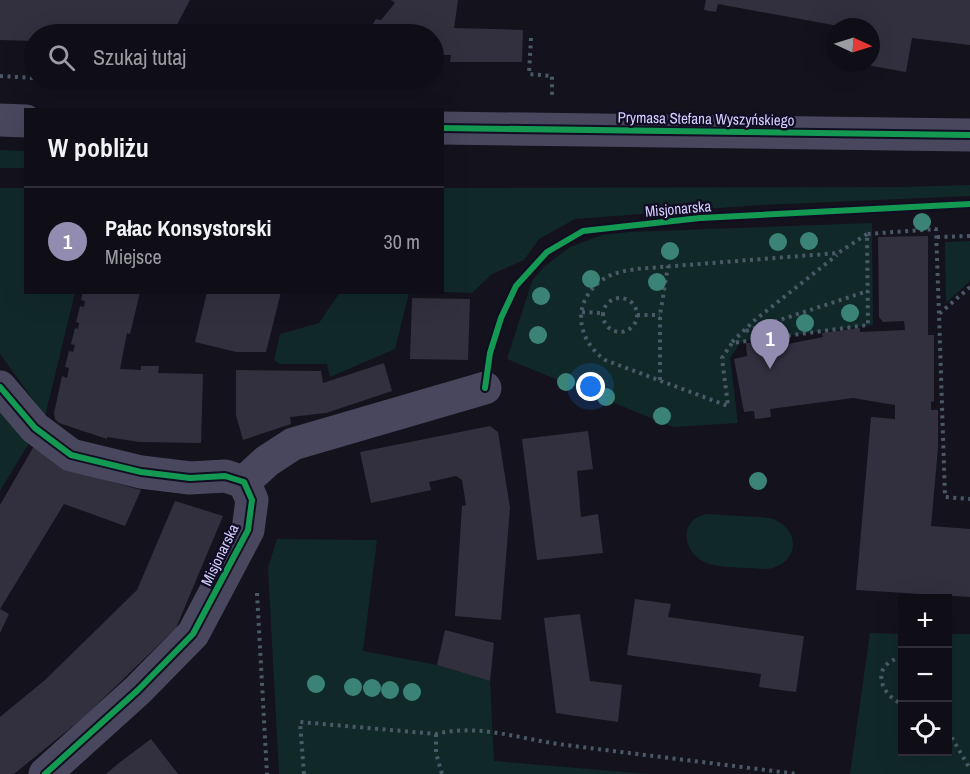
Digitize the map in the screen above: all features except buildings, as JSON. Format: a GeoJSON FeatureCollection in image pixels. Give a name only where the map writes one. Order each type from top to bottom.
{"type":"FeatureCollection","features":[{"type":"Feature","properties":{"kind":"street"},"geometry":{"type":"LineString","coordinates":[[0,120],[24,121]]}},
{"type":"Feature","properties":{"kind":"street","name":"Prymasa Stefana Wyszyńskiego"},"geometry":{"type":"LineString","coordinates":[[444,128],[970,135]]}},
{"type":"Feature","properties":{"kind":"street"},"geometry":{"type":"LineString","coordinates":[[0,387],[18,411],[71,455],[141,472],[190,478],[225,476],[244,482],[267,461],[293,444],[485,388]]}},
{"type":"Feature","properties":{"kind":"street","name":"Misjonarska"},"geometry":{"type":"LineString","coordinates":[[45,774],[138,690],[193,634],[248,530],[252,500],[244,482]]}},
{"type":"Feature","properties":{"kind":"path"},"geometry":{"type":"LineString","coordinates":[[531,38],[529,74],[552,76],[552,96]]}},
{"type":"Feature","properties":{"kind":"path"},"geometry":{"type":"LineString","coordinates":[[0,76],[24,77]]}},
{"type":"Feature","properties":{"kind":"path"},"geometry":{"type":"LineString","coordinates":[[838,254],[668,266],[616,273],[602,280],[585,299],[581,321],[584,334],[596,353],[605,360],[728,406],[722,358],[744,331],[838,254],[867,234],[936,230],[945,497],[970,499]]}},
{"type":"Feature","properties":{"kind":"path"},"geometry":{"type":"LineString","coordinates":[[732,343],[868,325],[867,234]]}},
{"type":"Feature","properties":{"kind":"path"},"geometry":{"type":"LineString","coordinates":[[937,237],[970,236]]}},
{"type":"Feature","properties":{"kind":"path"},"geometry":{"type":"LineString","coordinates":[[660,380],[660,315],[668,266]]}},
{"type":"Feature","properties":{"kind":"path"},"geometry":{"type":"LineString","coordinates":[[939,314],[970,287]]}},
{"type":"Feature","properties":{"kind":"path"},"geometry":{"type":"LineString","coordinates":[[744,331],[868,291]]}},
{"type":"Feature","properties":{"kind":"path"},"geometry":{"type":"LineString","coordinates":[[623,298],[633,304],[637,315],[634,326],[625,332],[619,332],[605,324],[602,313],[612,299],[623,298]]}},
{"type":"Feature","properties":{"kind":"path"},"geometry":{"type":"LineString","coordinates":[[582,312],[602,313]]}},
{"type":"Feature","properties":{"kind":"path"},"geometry":{"type":"LineString","coordinates":[[637,315],[660,315]]}},
{"type":"Feature","properties":{"kind":"path"},"geometry":{"type":"LineString","coordinates":[[257,591],[267,774]]}},
{"type":"Feature","properties":{"kind":"path"},"geometry":{"type":"LineString","coordinates":[[898,658],[886,665],[882,674],[885,692],[898,702]]}},
{"type":"Feature","properties":{"kind":"path"},"geometry":{"type":"LineString","coordinates":[[304,774],[300,722],[436,734],[454,729],[483,729],[562,745],[797,774]]}},
{"type":"Feature","properties":{"kind":"path"},"geometry":{"type":"LineString","coordinates":[[436,734],[436,753],[442,774]]}},
{"type":"Feature","properties":{"kind":"path"},"geometry":{"type":"LineString","coordinates":[[952,738],[970,770]]}},
{"type":"Feature","properties":{"kind":"green space"},"geometry":{"type":"Polygon","coordinates":[[[0,150],[24,151],[24,168],[0,168],[0,150]]]}},
{"type":"Feature","properties":{"kind":"green space"},"geometry":{"type":"Polygon","coordinates":[[[970,185],[970,196],[760,205],[575,219],[539,239],[524,260],[492,274],[472,293],[444,292],[444,188],[970,185]]]}},
{"type":"Feature","properties":{"kind":"green space"},"geometry":{"type":"Polygon","coordinates":[[[0,188],[24,188],[24,294],[75,294],[45,416],[0,354],[0,188]]]}},
{"type":"Feature","properties":{"kind":"green space"},"geometry":{"type":"Polygon","coordinates":[[[872,223],[873,325],[741,342],[730,358],[738,423],[673,427],[507,359],[532,281],[544,267],[570,247],[602,235],[872,223]]]}},
{"type":"Feature","properties":{"kind":"green space"},"geometry":{"type":"Polygon","coordinates":[[[970,241],[970,281],[946,303],[945,242],[970,241]]]}},
{"type":"Feature","properties":{"kind":"green space"},"geometry":{"type":"Polygon","coordinates":[[[339,294],[409,294],[395,349],[330,377],[327,364],[280,364],[274,360],[280,334],[319,323],[339,294]]]}},
{"type":"Feature","properties":{"kind":"green space"},"geometry":{"type":"Polygon","coordinates":[[[0,411],[29,443],[0,491],[0,411]]]}},
{"type":"Feature","properties":{"kind":"green space"},"geometry":{"type":"Polygon","coordinates":[[[709,514],[770,518],[788,529],[793,545],[791,553],[786,561],[767,569],[727,567],[706,563],[692,551],[686,535],[692,521],[709,514]]]}},
{"type":"Feature","properties":{"kind":"green space"},"geometry":{"type":"Polygon","coordinates":[[[277,539],[377,540],[363,651],[437,665],[490,681],[494,761],[649,774],[279,774],[268,568],[277,539]]]}},
{"type":"Feature","properties":{"kind":"green space"},"geometry":{"type":"Polygon","coordinates":[[[870,633],[898,634],[898,756],[952,756],[952,634],[970,634],[970,774],[850,774],[870,633]]]}},
{"type":"Feature","properties":{"kind":"cycle path"},"geometry":{"type":"LineString","coordinates":[[444,128],[970,135]]}},
{"type":"Feature","properties":{"kind":"cycle path"},"geometry":{"type":"LineString","coordinates":[[485,388],[490,353],[501,318],[516,286],[547,252],[583,231],[700,218],[970,204]]}},
{"type":"Feature","properties":{"kind":"cycle path"},"geometry":{"type":"LineString","coordinates":[[0,387],[35,428],[71,455],[141,472],[190,478],[225,476],[244,482],[252,500],[248,530],[193,634],[138,690],[45,774]]}},
{"type":"Feature","properties":{"kind":"place","name":"Pałac Konsystorski"},"geometry":{"type":"Point","coordinates":[770,369]}}]}
